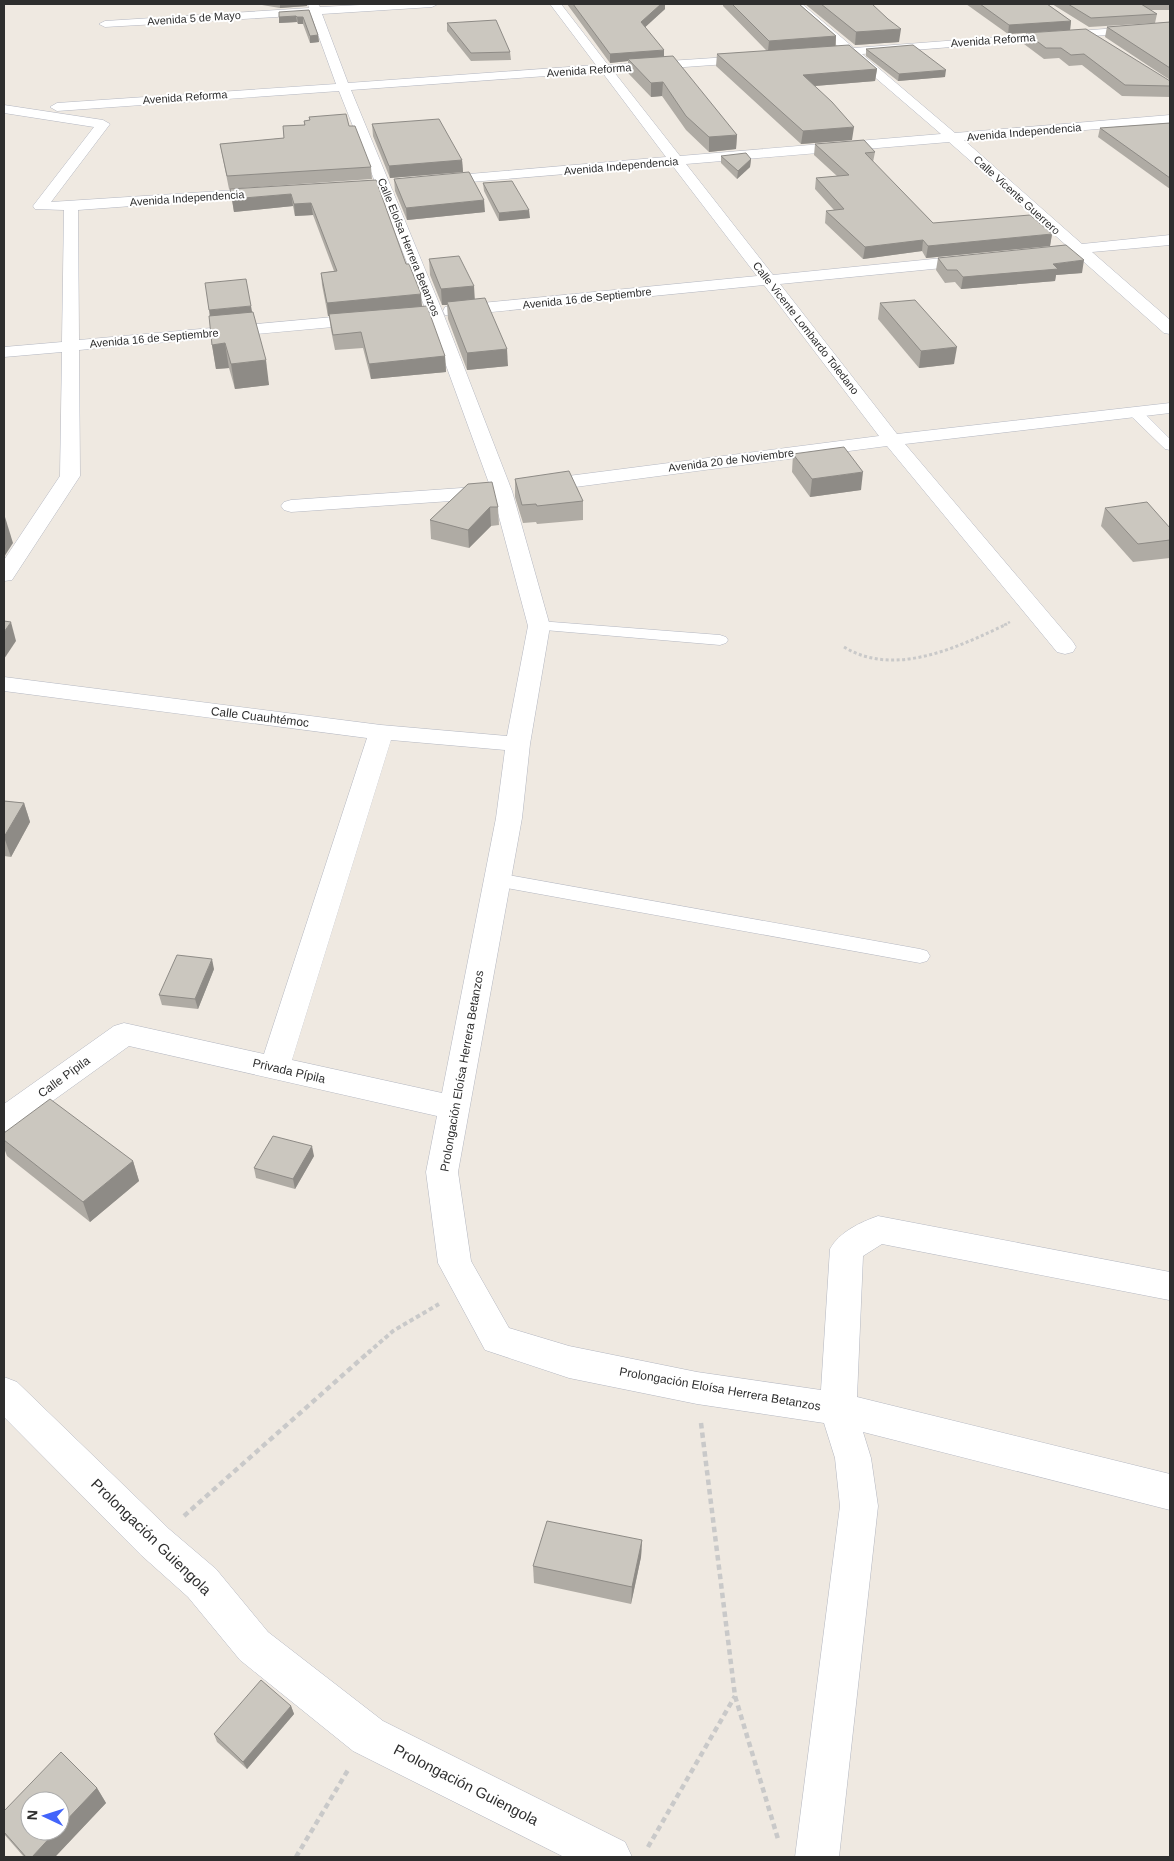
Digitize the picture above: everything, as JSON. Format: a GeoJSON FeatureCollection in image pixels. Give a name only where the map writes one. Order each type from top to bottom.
{"type":"FeatureCollection","features":[{"type":"Feature","properties":{"kind":"street","name":"Avenida 5 de Mayo"},"geometry":{"type":"LineString","coordinates":[[105,24],[314,7],[432,4]]}},
{"type":"Feature","properties":{"kind":"street","name":"Calle Vicente Lombardo Toledano"},"geometry":{"type":"LineString","coordinates":[[555,4],[892,440],[1065,647]]}},
{"type":"Feature","properties":{"kind":"street","name":"Calle Vicente Guerrero"},"geometry":{"type":"LineString","coordinates":[[796,4],[953,138],[1170,329]]}},
{"type":"Feature","properties":{"kind":"street","name":"Calle Eloísa Herrera Betanzos"},"geometry":{"type":"LineString","coordinates":[[314,7],[344,86],[388,184],[502,491]]}},
{"type":"Feature","properties":{"kind":"street"},"geometry":{"type":"LineString","coordinates":[[1072,23],[1103,44]]}},
{"type":"Feature","properties":{"kind":"street","name":"Avenida Reforma"},"geometry":{"type":"LineString","coordinates":[[802,55],[1170,27]]}},
{"type":"Feature","properties":{"kind":"street","name":"Avenida Reforma"},"geometry":{"type":"LineString","coordinates":[[6,110],[772,57]]}},
{"type":"Feature","properties":{"kind":"street"},"geometry":{"type":"LineString","coordinates":[[6,110],[103,124],[122,102]]}},
{"type":"Feature","properties":{"kind":"street","name":"Avenida Independencia"},"geometry":{"type":"LineString","coordinates":[[422,182],[1170,119]]}},
{"type":"Feature","properties":{"kind":"street","name":"Avenida Independencia"},"geometry":{"type":"LineString","coordinates":[[103,124],[40,206],[71,206],[286,191]]}},
{"type":"Feature","properties":{"kind":"street"},"geometry":{"type":"LineString","coordinates":[[364,186],[388,184]]}},
{"type":"Feature","properties":{"kind":"street"},"geometry":{"type":"LineString","coordinates":[[4,575],[70,476],[71,206]]}},
{"type":"Feature","properties":{"kind":"street"},"geometry":{"type":"LineString","coordinates":[[1018,255],[1170,240]]}},
{"type":"Feature","properties":{"kind":"street","name":"Avenida 16 de Septiembre"},"geometry":{"type":"LineString","coordinates":[[416,315],[988,258]]}},
{"type":"Feature","properties":{"kind":"street","name":"Avenida 16 de Septiembre"},"geometry":{"type":"LineString","coordinates":[[4,352],[386,317]]}},
{"type":"Feature","properties":{"kind":"street","name":"Avenida 20 de Noviembre"},"geometry":{"type":"LineString","coordinates":[[291,506],[502,491],[892,440],[1170,408]]}},
{"type":"Feature","properties":{"kind":"street","name":"Prolongación Eloísa Herrera Betanzos"},"geometry":{"type":"LineString","coordinates":[[502,491],[539,626],[518,744],[509,818],[498,880],[442,1172],[455,1263],[497,1339],[569,1362],[697,1388],[838,1409],[1170,1492]]}},
{"type":"Feature","properties":{"kind":"street","name":"Calle Cuauhtémoc"},"geometry":{"type":"LineString","coordinates":[[4,684],[381,732],[518,744]]}},
{"type":"Feature","properties":{"kind":"street"},"geometry":{"type":"LineString","coordinates":[[275,1068],[381,732]]}},
{"type":"Feature","properties":{"kind":"street","name":"Privada Pípila"},"geometry":{"type":"LineString","coordinates":[[124,1034],[454,1108]]}},
{"type":"Feature","properties":{"kind":"street","name":"Calle Pípila"},"geometry":{"type":"LineString","coordinates":[[4,1120],[124,1034]]}},
{"type":"Feature","properties":{"kind":"street"},"geometry":{"type":"LineString","coordinates":[[817,1857],[859,1506],[853,1458],[838,1409],[847,1249],[878,1230],[1169,1286]]}},
{"type":"Feature","properties":{"kind":"street","name":"Prolongación Guiengola"},"geometry":{"type":"LineString","coordinates":[[4,1393],[155,1542],[202,1583],[254,1646],[368,1736],[610,1857]]}},
{"type":"Feature","properties":{"kind":"lane"},"geometry":{"type":"LineString","coordinates":[[1134,412],[1170,446]]}},
{"type":"Feature","properties":{"kind":"lane"},"geometry":{"type":"LineString","coordinates":[[539,626],[720,640]]}},
{"type":"Feature","properties":{"kind":"lane"},"geometry":{"type":"LineString","coordinates":[[498,880],[920,956]]}},
{"type":"Feature","properties":{"kind":"path"},"geometry":{"type":"LineString","coordinates":[[844,647],[860,656],[891,661],[923,656],[964,644],[1033,611]]}},
{"type":"Feature","properties":{"kind":"path"},"geometry":{"type":"LineString","coordinates":[[155,1542],[393,1331],[438,1304],[481,1309]]}},
{"type":"Feature","properties":{"kind":"path"},"geometry":{"type":"LineString","coordinates":[[697,1388],[735,1696],[780,1848]]}},
{"type":"Feature","properties":{"kind":"path"},"geometry":{"type":"LineString","coordinates":[[647,1849],[735,1696]]}},
{"type":"Feature","properties":{"kind":"path"},"geometry":{"type":"LineString","coordinates":[[296,1857],[368,1736]]}},
{"type":"Feature","properties":{"kind":"building"},"geometry":{"type":"Polygon","coordinates":[[[573,4],[661,4],[641,22],[664,50],[610,54],[573,4]]]}},
{"type":"Feature","properties":{"kind":"building"},"geometry":{"type":"Polygon","coordinates":[[[732,4],[799,4],[836,36],[769,41],[732,4]]]}},
{"type":"Feature","properties":{"kind":"building"},"geometry":{"type":"Polygon","coordinates":[[[821,4],[872,4],[901,29],[856,32],[821,4]]]}},
{"type":"Feature","properties":{"kind":"building"},"geometry":{"type":"Polygon","coordinates":[[[980,4],[1047,4],[1071,21],[1009,25],[980,4]]]}},
{"type":"Feature","properties":{"kind":"building"},"geometry":{"type":"Polygon","coordinates":[[[1068,4],[1141,4],[1157,14],[1091,18],[1068,4]]]}},
{"type":"Feature","properties":{"kind":"building"},"geometry":{"type":"Polygon","coordinates":[[[309,10],[318,35],[310,36],[303,17],[279,17],[279,12],[309,10]]]}},
{"type":"Feature","properties":{"kind":"building"},"geometry":{"type":"Polygon","coordinates":[[[496,20],[510,52],[471,53],[447,23],[496,20]]]}},
{"type":"Feature","properties":{"kind":"building"},"geometry":{"type":"Polygon","coordinates":[[[1170,22],[1170,68],[1107,27],[1170,22]]]}},
{"type":"Feature","properties":{"kind":"building"},"geometry":{"type":"Polygon","coordinates":[[[1086,29],[1170,81],[1170,86],[1125,85],[1084,54],[1071,55],[1061,48],[1046,48],[1026,33],[1086,29]]]}},
{"type":"Feature","properties":{"kind":"building"},"geometry":{"type":"Polygon","coordinates":[[[849,45],[877,69],[803,75],[832,102],[854,127],[803,131],[717,54],[849,45]]]}},
{"type":"Feature","properties":{"kind":"building"},"geometry":{"type":"Polygon","coordinates":[[[913,45],[946,70],[899,74],[866,49],[913,45]]]}},
{"type":"Feature","properties":{"kind":"building"},"geometry":{"type":"Polygon","coordinates":[[[673,56],[737,135],[709,137],[686,116],[663,82],[651,83],[628,59],[673,56]]]}},
{"type":"Feature","properties":{"kind":"building"},"geometry":{"type":"Polygon","coordinates":[[[346,114],[349,126],[355,126],[371,167],[227,176],[220,144],[284,138],[283,126],[305,125],[304,121],[310,120],[309,117],[346,114]]]}},
{"type":"Feature","properties":{"kind":"building"},"geometry":{"type":"Polygon","coordinates":[[[439,119],[462,160],[389,166],[372,124],[439,119]]]}},
{"type":"Feature","properties":{"kind":"building"},"geometry":{"type":"Polygon","coordinates":[[[1170,123],[1170,178],[1100,128],[1170,123]]]}},
{"type":"Feature","properties":{"kind":"building"},"geometry":{"type":"Polygon","coordinates":[[[864,140],[875,152],[865,153],[933,223],[1030,215],[1052,234],[928,246],[923,240],[865,247],[826,211],[844,209],[816,178],[849,175],[815,144],[864,140]]]}},
{"type":"Feature","properties":{"kind":"building"},"geometry":{"type":"Polygon","coordinates":[[[746,153],[751,159],[738,171],[721,156],[746,153]]]}},
{"type":"Feature","properties":{"kind":"building"},"geometry":{"type":"Polygon","coordinates":[[[469,172],[484,200],[406,208],[394,179],[469,172]]]}},
{"type":"Feature","properties":{"kind":"building"},"geometry":{"type":"Polygon","coordinates":[[[376,180],[406,264],[409,264],[421,294],[327,303],[321,273],[337,271],[311,203],[294,204],[291,194],[232,199],[230,189],[376,180]]]}},
{"type":"Feature","properties":{"kind":"building"},"geometry":{"type":"Polygon","coordinates":[[[512,181],[529,210],[499,213],[483,183],[512,181]]]}},
{"type":"Feature","properties":{"kind":"building"},"geometry":{"type":"Polygon","coordinates":[[[1066,245],[1084,260],[1053,264],[1058,269],[963,277],[957,270],[947,270],[938,258],[1066,245]]]}},
{"type":"Feature","properties":{"kind":"building"},"geometry":{"type":"Polygon","coordinates":[[[459,256],[474,286],[441,289],[429,259],[459,256]]]}},
{"type":"Feature","properties":{"kind":"building"},"geometry":{"type":"Polygon","coordinates":[[[246,279],[251,306],[209,310],[205,283],[246,279]]]}},
{"type":"Feature","properties":{"kind":"building"},"geometry":{"type":"Polygon","coordinates":[[[485,298],[507,349],[467,353],[447,302],[485,298]]]}},
{"type":"Feature","properties":{"kind":"building"},"geometry":{"type":"Polygon","coordinates":[[[915,300],[957,347],[921,351],[880,303],[915,300]]]}},
{"type":"Feature","properties":{"kind":"building"},"geometry":{"type":"Polygon","coordinates":[[[427,306],[445,356],[369,364],[361,332],[333,335],[329,314],[427,306]]]}},
{"type":"Feature","properties":{"kind":"building"},"geometry":{"type":"Polygon","coordinates":[[[253,312],[266,360],[231,364],[225,343],[212,345],[209,316],[253,312]]]}},
{"type":"Feature","properties":{"kind":"building"},"geometry":{"type":"Polygon","coordinates":[[[844,447],[863,472],[812,479],[793,454],[844,447]]]}},
{"type":"Feature","properties":{"kind":"building"},"geometry":{"type":"Polygon","coordinates":[[[569,471],[583,501],[537,506],[536,504],[522,505],[515,479],[569,471]]]}},
{"type":"Feature","properties":{"kind":"building"},"geometry":{"type":"Polygon","coordinates":[[[492,482],[498,507],[490,507],[468,530],[430,520],[468,484],[492,482]]]}},
{"type":"Feature","properties":{"kind":"building"},"geometry":{"type":"Polygon","coordinates":[[[1147,502],[1170,528],[1170,540],[1138,544],[1105,508],[1147,502]]]}},
{"type":"Feature","properties":{"kind":"building"},"geometry":{"type":"Polygon","coordinates":[[[4,621],[11,622],[4,632],[4,621]]]}},
{"type":"Feature","properties":{"kind":"building"},"geometry":{"type":"Polygon","coordinates":[[[4,801],[24,803],[4,837],[4,801]]]}},
{"type":"Feature","properties":{"kind":"building"},"geometry":{"type":"Polygon","coordinates":[[[177,955],[212,959],[195,999],[159,995],[177,955]]]}},
{"type":"Feature","properties":{"kind":"building"},"geometry":{"type":"Polygon","coordinates":[[[50,1099],[133,1161],[83,1202],[4,1140],[4,1133],[50,1099]]]}},
{"type":"Feature","properties":{"kind":"building"},"geometry":{"type":"Polygon","coordinates":[[[273,1136],[312,1146],[293,1179],[254,1168],[273,1136]]]}},
{"type":"Feature","properties":{"kind":"building"},"geometry":{"type":"Polygon","coordinates":[[[547,1521],[642,1540],[632,1587],[533,1566],[547,1521]]]}},
{"type":"Feature","properties":{"kind":"building"},"geometry":{"type":"Polygon","coordinates":[[[261,1680],[291,1706],[243,1762],[214,1734],[261,1680]]]}},
{"type":"Feature","properties":{"kind":"building"},"geometry":{"type":"Polygon","coordinates":[[[61,1752],[97,1788],[70,1816],[70,1791],[23,1791],[61,1752]]]}},
{"type":"Feature","properties":{"kind":"building"},"geometry":{"type":"Polygon","coordinates":[[[20,1794],[20,1841],[47,1841],[32,1857],[26,1857],[4,1832],[4,1811],[20,1794]]]}}]}
